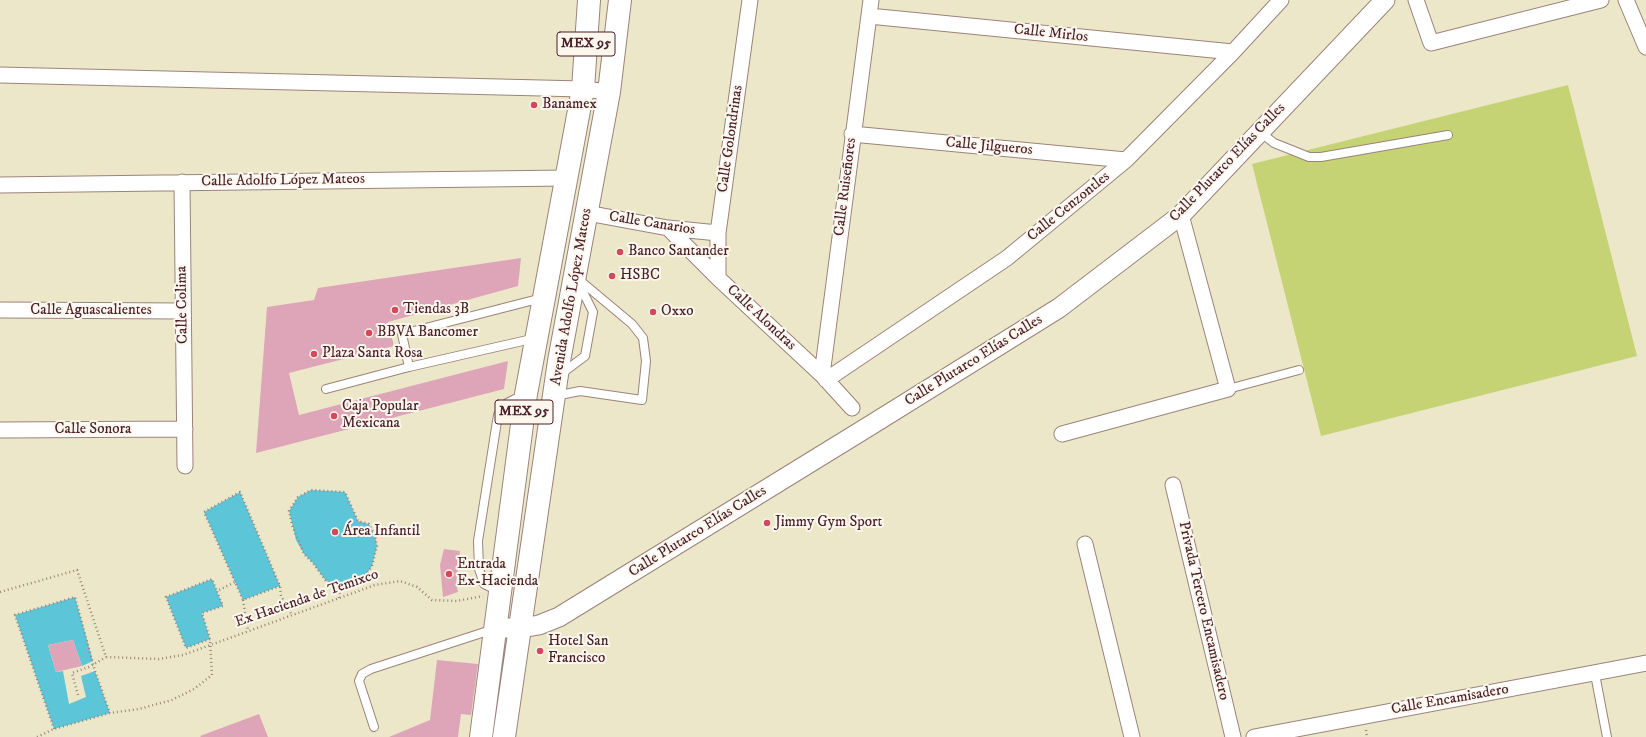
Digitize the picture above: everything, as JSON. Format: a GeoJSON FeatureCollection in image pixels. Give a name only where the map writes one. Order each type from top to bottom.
{"type":"FeatureCollection","features":[{"type":"Feature","properties":{"kind":"main road","name":"Avenida Adolfo López Mateos"},"geometry":{"type":"LineString","coordinates":[[482,737],[526,394],[583,89],[589,0]]}},
{"type":"Feature","properties":{"kind":"main road","name":"Avenida Adolfo López Mateos"},"geometry":{"type":"LineString","coordinates":[[504,737],[557,378],[609,92],[620,0]]}},
{"type":"Feature","properties":{"kind":"main road"},"geometry":{"type":"LineString","coordinates":[[535,348],[557,378]]}},
{"type":"Feature","properties":{"kind":"street","name":"Calle Golondrinas"},"geometry":{"type":"LineString","coordinates":[[718,278],[718,233],[750,0]]}},
{"type":"Feature","properties":{"kind":"street","name":"Calle Ruiseñores"},"geometry":{"type":"LineString","coordinates":[[824,377],[852,134],[871,0]]}},
{"type":"Feature","properties":{"kind":"street","name":"Calle Cenzontles"},"geometry":{"type":"LineString","coordinates":[[824,377],[1007,258],[1126,160],[1233,52],[1281,0]]}},
{"type":"Feature","properties":{"kind":"street","name":"Calle Plutarco Elías Calles"},"geometry":{"type":"LineString","coordinates":[[497,628],[521,628],[539,625],[559,617],[872,425],[1059,308],[1181,215],[1386,0]]}},
{"type":"Feature","properties":{"kind":"street"},"geometry":{"type":"LineString","coordinates":[[1416,0],[1431,43],[1601,0]]}},
{"type":"Feature","properties":{"kind":"street"},"geometry":{"type":"LineString","coordinates":[[1626,0],[1646,47]]}},
{"type":"Feature","properties":{"kind":"street","name":"Calle Mirlos"},"geometry":{"type":"LineString","coordinates":[[869,16],[1233,52]]}},
{"type":"Feature","properties":{"kind":"street"},"geometry":{"type":"LineString","coordinates":[[0,76],[583,89],[609,92]]}},
{"type":"Feature","properties":{"kind":"street","name":"Calle Jilgueros"},"geometry":{"type":"LineString","coordinates":[[852,134],[1126,160]]}},
{"type":"Feature","properties":{"kind":"street","name":"Calle Adolfo López Mateos"},"geometry":{"type":"LineString","coordinates":[[0,185],[567,178]]}},
{"type":"Feature","properties":{"kind":"street","name":"Calle Colima"},"geometry":{"type":"LineString","coordinates":[[182,182],[185,466]]}},
{"type":"Feature","properties":{"kind":"street","name":"Calle Canarios"},"geometry":{"type":"LineString","coordinates":[[587,213],[668,228],[718,233]]}},
{"type":"Feature","properties":{"kind":"street"},"geometry":{"type":"LineString","coordinates":[[1062,434],[1228,389],[1181,215]]}},
{"type":"Feature","properties":{"kind":"street","name":"Calle Alondras"},"geometry":{"type":"LineString","coordinates":[[668,228],[718,278],[824,377],[852,408]]}},
{"type":"Feature","properties":{"kind":"street","name":"Calle Aguascalientes"},"geometry":{"type":"LineString","coordinates":[[0,310],[183,311]]}},
{"type":"Feature","properties":{"kind":"street","name":"Calle Sonora"},"geometry":{"type":"LineString","coordinates":[[0,430],[185,429]]}},
{"type":"Feature","properties":{"kind":"street","name":"Privada Tercero Encamisadero"},"geometry":{"type":"LineString","coordinates":[[1173,485],[1233,737]]}},
{"type":"Feature","properties":{"kind":"street"},"geometry":{"type":"LineString","coordinates":[[1085,544],[1132,737]]}},
{"type":"Feature","properties":{"kind":"street","name":"Calle Encamisadero"},"geometry":{"type":"LineString","coordinates":[[1254,737],[1595,674],[1646,663]]}},
{"type":"Feature","properties":{"kind":"lane"},"geometry":{"type":"LineString","coordinates":[[1260,132],[1274,143],[1309,157],[1321,157],[1448,135]]}},
{"type":"Feature","properties":{"kind":"lane"},"geometry":{"type":"LineString","coordinates":[[557,378],[580,391],[642,400],[646,361],[644,338],[632,324],[575,276]]}},
{"type":"Feature","properties":{"kind":"lane"},"geometry":{"type":"LineString","coordinates":[[409,367],[402,334],[545,297]]}},
{"type":"Feature","properties":{"kind":"lane"},"geometry":{"type":"LineString","coordinates":[[326,389],[409,367],[535,348]]}},
{"type":"Feature","properties":{"kind":"lane"},"geometry":{"type":"LineString","coordinates":[[1228,389],[1299,370]]}},
{"type":"Feature","properties":{"kind":"lane"},"geometry":{"type":"LineString","coordinates":[[501,593],[484,584],[479,569],[478,541],[498,415],[507,403],[526,394]]}},
{"type":"Feature","properties":{"kind":"lane"},"geometry":{"type":"LineString","coordinates":[[374,727],[359,681],[362,674],[497,628]]}},
{"type":"Feature","properties":{"kind":"lane"},"geometry":{"type":"LineString","coordinates":[[1595,674],[1607,737]]}},
{"type":"Feature","properties":{"kind":"path"},"geometry":{"type":"LineString","coordinates":[[311,490],[344,492],[358,521],[368,524],[375,536],[377,546],[372,566],[363,579],[354,584],[340,586],[326,581],[313,563],[304,554],[296,540],[289,511],[298,497],[311,490]]}},
{"type":"Feature","properties":{"kind":"path"},"geometry":{"type":"LineString","coordinates":[[248,630],[243,600],[204,512],[240,492],[280,586],[281,596],[292,615]]}},
{"type":"Feature","properties":{"kind":"path"},"geometry":{"type":"LineString","coordinates":[[0,592],[77,570],[106,657],[94,665],[72,673],[78,695]]}},
{"type":"Feature","properties":{"kind":"path"},"geometry":{"type":"LineString","coordinates":[[37,737],[54,729],[110,713],[139,709],[172,700],[194,689],[212,675],[211,645],[210,639],[202,613],[223,606],[212,579],[166,597],[186,648],[210,639]]}},
{"type":"Feature","properties":{"kind":"path","name":"Ex Hacienda de Temixco"},"geometry":{"type":"LineString","coordinates":[[106,657],[159,659],[183,655],[248,630],[375,585],[400,581],[417,587],[432,600],[457,601],[501,593]]}},
{"type":"Feature","properties":{"kind":"path"},"geometry":{"type":"LineString","coordinates":[[217,591],[235,582]]}},
{"type":"Feature","properties":{"kind":"path"},"geometry":{"type":"LineString","coordinates":[[243,600],[280,586]]}},
{"type":"Feature","properties":{"kind":"path"},"geometry":{"type":"LineString","coordinates":[[339,598],[340,586]]}},
{"type":"Feature","properties":{"kind":"path"},"geometry":{"type":"LineString","coordinates":[[54,729],[15,615],[75,597],[94,665],[110,713]]}},
{"type":"Feature","properties":{"kind":"green space"},"geometry":{"type":"Polygon","coordinates":[[[1568,85],[1637,356],[1321,436],[1252,164],[1568,85]]]}},
{"type":"Feature","properties":{"kind":"water"},"geometry":{"type":"Polygon","coordinates":[[[311,490],[345,492],[358,521],[369,524],[375,536],[377,546],[372,566],[363,579],[354,584],[340,585],[326,581],[313,563],[304,554],[296,540],[289,511],[298,497],[311,490]]]}},
{"type":"Feature","properties":{"kind":"water"},"geometry":{"type":"Polygon","coordinates":[[[240,492],[280,586],[243,600],[204,512],[240,492]]]}},
{"type":"Feature","properties":{"kind":"water"},"geometry":{"type":"Polygon","coordinates":[[[212,579],[223,606],[202,613],[210,639],[186,648],[166,597],[212,579]]]}},
{"type":"Feature","properties":{"kind":"water"},"geometry":{"type":"Polygon","coordinates":[[[75,597],[93,661],[82,666],[73,640],[48,645],[56,672],[63,671],[69,704],[86,697],[81,676],[95,671],[110,713],[54,729],[15,615],[75,597]]]}},
{"type":"Feature","properties":{"kind":"building","name":"Plaza Santa Rosa"},"geometry":{"type":"Polygon","coordinates":[[[521,258],[518,286],[388,322],[394,346],[289,373],[299,415],[508,361],[504,389],[256,453],[267,307],[314,300],[318,288],[521,258]]]}},
{"type":"Feature","properties":{"kind":"building","name":"Entrada Ex-Hacienda"},"geometry":{"type":"Polygon","coordinates":[[[444,549],[460,551],[456,583],[458,592],[443,597],[440,565],[444,549]]]}},
{"type":"Feature","properties":{"kind":"building"},"geometry":{"type":"Polygon","coordinates":[[[73,640],[82,666],[56,672],[48,645],[73,640]]]}},
{"type":"Feature","properties":{"kind":"building"},"geometry":{"type":"Polygon","coordinates":[[[437,660],[478,664],[471,715],[461,714],[458,737],[389,737],[430,720],[437,660]]]}},
{"type":"Feature","properties":{"kind":"building"},"geometry":{"type":"Polygon","coordinates":[[[259,714],[268,737],[200,736],[259,714]]]}},
{"type":"Feature","properties":{"kind":"place","name":"Banamex"},"geometry":{"type":"Point","coordinates":[534,105]}},
{"type":"Feature","properties":{"kind":"place","name":"Banco Santander"},"geometry":{"type":"Point","coordinates":[620,252]}},
{"type":"Feature","properties":{"kind":"place","name":"HSBC"},"geometry":{"type":"Point","coordinates":[612,276]}},
{"type":"Feature","properties":{"kind":"place","name":"Tiendas 3B"},"geometry":{"type":"Point","coordinates":[395,310]}},
{"type":"Feature","properties":{"kind":"place","name":"Oxxo"},"geometry":{"type":"Point","coordinates":[653,312]}},
{"type":"Feature","properties":{"kind":"place","name":"BBVA Bancomer"},"geometry":{"type":"Point","coordinates":[369,333]}},
{"type":"Feature","properties":{"kind":"place","name":"Plaza Santa Rosa"},"geometry":{"type":"Point","coordinates":[314,354]}},
{"type":"Feature","properties":{"kind":"place","name":"Caja Popular Mexicana"},"geometry":{"type":"Point","coordinates":[334,416]}},
{"type":"Feature","properties":{"kind":"place","name":"Jimmy Gym Sport"},"geometry":{"type":"Point","coordinates":[767,523]}},
{"type":"Feature","properties":{"kind":"place","name":"Área Infantil"},"geometry":{"type":"Point","coordinates":[335,532]}},
{"type":"Feature","properties":{"kind":"place","name":"Entrada Ex-Hacienda"},"geometry":{"type":"Point","coordinates":[449,574]}},
{"type":"Feature","properties":{"kind":"place","name":"Hotel San Francisco"},"geometry":{"type":"Point","coordinates":[540,651]}}]}
